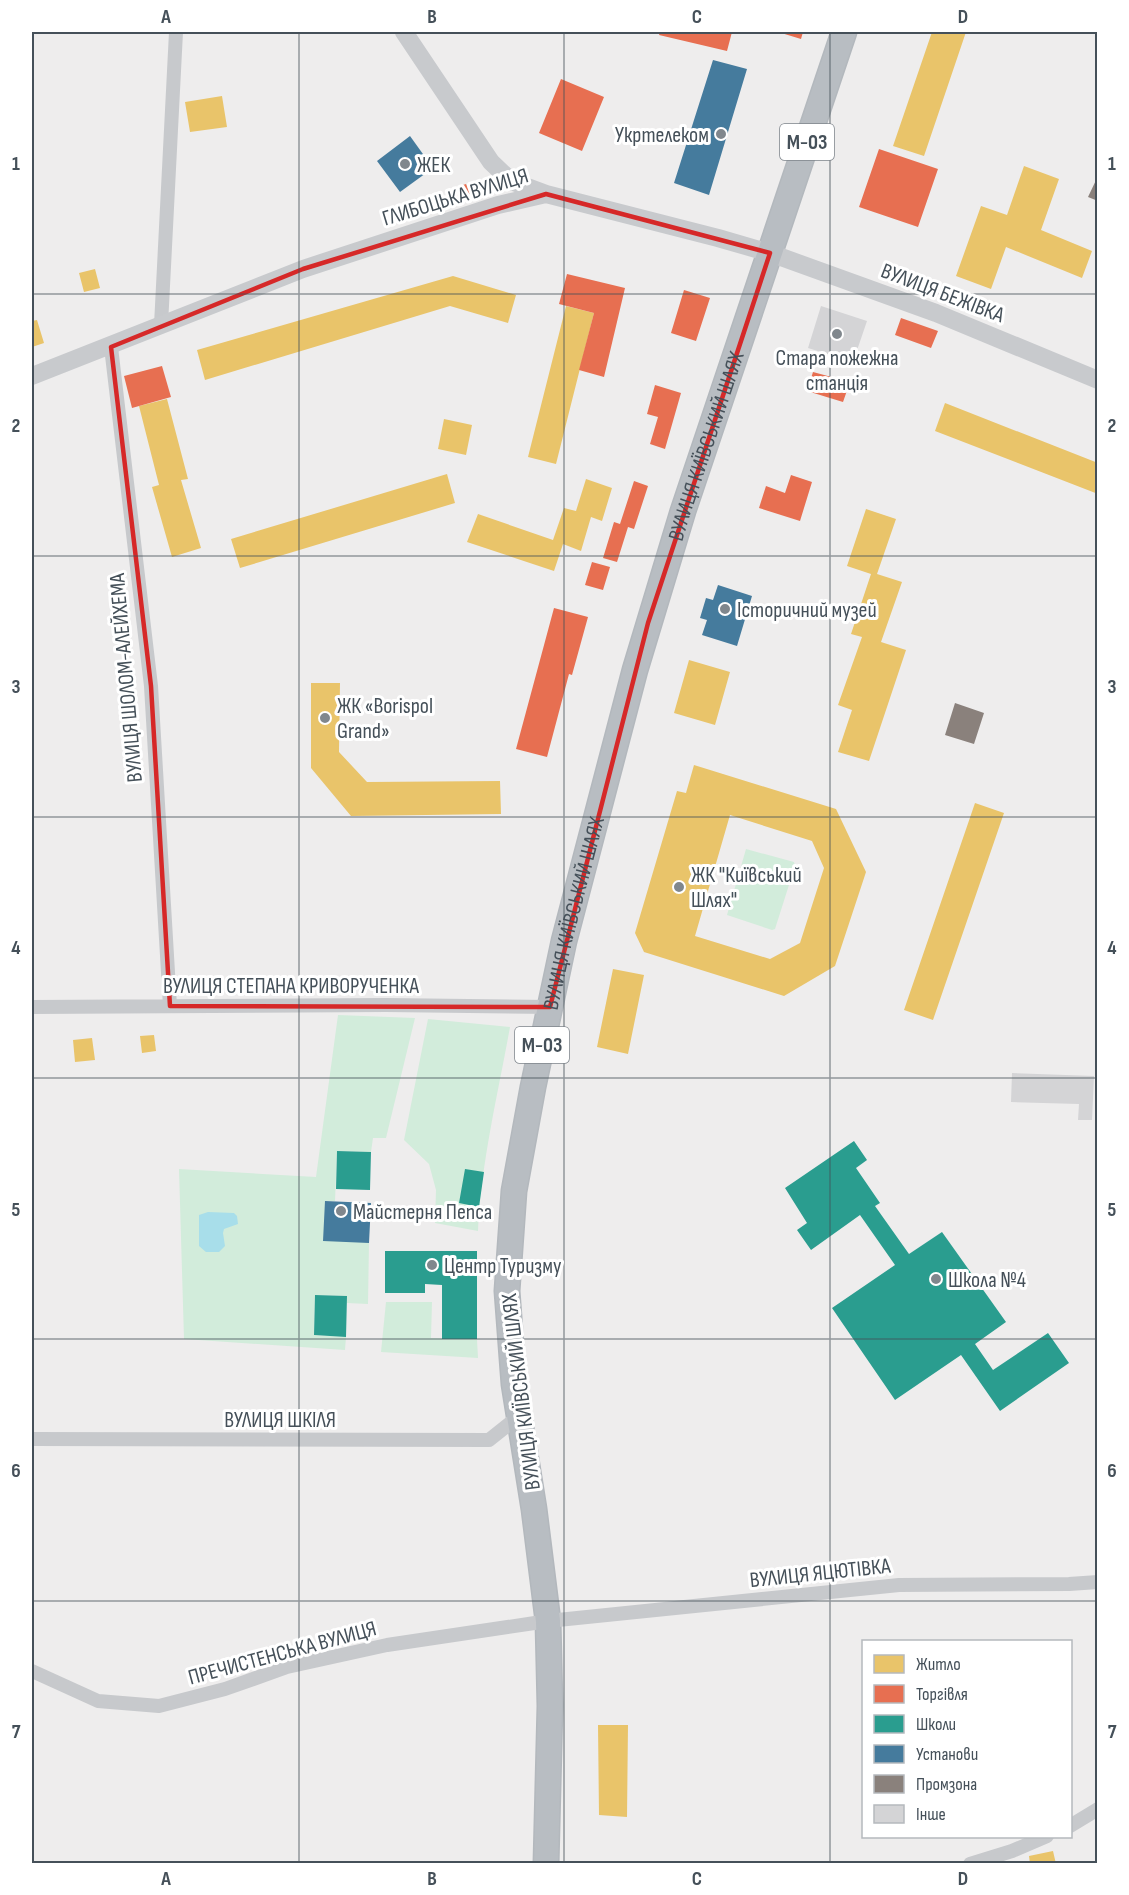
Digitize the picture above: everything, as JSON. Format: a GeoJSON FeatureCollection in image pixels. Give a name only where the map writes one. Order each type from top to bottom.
{"type":"FeatureCollection","features":[{"type":"Feature","properties":{"kind":"highway","name":"ВУЛИЦЯ КИЇВСЬКИЙ ШЛЯХ"},"geometry":{"type":"LineString","coordinates":[[546,1863],[550,1706],[548,1621],[514,1384],[507,1291],[514,1191],[550,1007],[607,772],[648,623],[683,511],[844,32]]}},
{"type":"Feature","properties":{"kind":"street"},"geometry":{"type":"LineString","coordinates":[[161,325],[176,32]]}},
{"type":"Feature","properties":{"kind":"street"},"geometry":{"type":"LineString","coordinates":[[404,32],[491,162],[511,182],[546,194]]}},
{"type":"Feature","properties":{"kind":"street","name":"ГЛИБОЦЬКА ВУЛИЦЯ"},"geometry":{"type":"LineString","coordinates":[[32,376],[303,269],[498,205],[546,194],[770,253]]}},
{"type":"Feature","properties":{"kind":"street","name":"ВУЛИЦЯ БЕЖІВКА"},"geometry":{"type":"LineString","coordinates":[[770,253],[936,313],[1098,380]]}},
{"type":"Feature","properties":{"kind":"street","name":"ВУЛИЦЯ ШОЛОМ-АЛЕЙХЕМА"},"geometry":{"type":"LineString","coordinates":[[111,346],[150,686],[170,1006]]}},
{"type":"Feature","properties":{"kind":"street","name":"ВУЛИЦЯ СТЕПАНА КРИВОРУЧЕНКА"},"geometry":{"type":"LineString","coordinates":[[32,1007],[395,1005],[550,1007]]}},
{"type":"Feature","properties":{"kind":"street","name":"ВУЛИЦЯ ШКІЛЯ"},"geometry":{"type":"LineString","coordinates":[[32,1439],[489,1440],[519,1416]]}},
{"type":"Feature","properties":{"kind":"street","name":"ВУЛИЦЯ ЯЦЮТІВКА"},"geometry":{"type":"LineString","coordinates":[[548,1621],[899,1585],[1098,1582]]}},
{"type":"Feature","properties":{"kind":"street","name":"ПРЕЧИСТЕНСЬКА ВУЛИЦЯ"},"geometry":{"type":"LineString","coordinates":[[32,1671],[98,1701],[159,1706],[225,1689],[298,1665],[387,1645],[548,1621]]}},
{"type":"Feature","properties":{"kind":"street"},"geometry":{"type":"LineString","coordinates":[[1072,1825],[1098,1809]]}},
{"type":"Feature","properties":{"kind":"street"},"geometry":{"type":"LineString","coordinates":[[970,1863],[1012,1851],[1042,1838]]}},
{"type":"Feature","properties":{"kind":"highlighted area"},"geometry":{"type":"Polygon","coordinates":[[[546,194],[770,253],[648,623],[550,1007],[170,1006],[151,686],[111,347],[303,269],[546,194]]]}},
{"type":"Feature","properties":{"kind":"green space"},"geometry":{"type":"Polygon","coordinates":[[[746,849],[794,862],[795,866],[775,929],[727,915],[746,849]]]}},
{"type":"Feature","properties":{"kind":"green space"},"geometry":{"type":"Polygon","coordinates":[[[338,1015],[415,1018],[386,1138],[373,1138],[371,1152],[337,1151],[335,1201],[325,1201],[369,1243],[368,1304],[347,1303],[347,1296],[315,1295],[314,1335],[346,1337],[345,1350],[184,1339],[179,1169],[316,1177],[338,1015]]]}},
{"type":"Feature","properties":{"kind":"green space"},"geometry":{"type":"Polygon","coordinates":[[[428,1019],[510,1027],[486,1154],[478,1231],[435,1223],[436,1190],[429,1164],[404,1140],[428,1019]]]}},
{"type":"Feature","properties":{"kind":"green space"},"geometry":{"type":"Polygon","coordinates":[[[386,1302],[432,1302],[431,1338],[477,1339],[478,1358],[381,1352],[386,1302]]]}},
{"type":"Feature","properties":{"kind":"water"},"geometry":{"type":"Polygon","coordinates":[[[208,1212],[234,1213],[237,1216],[238,1224],[224,1229],[225,1246],[219,1252],[206,1252],[199,1246],[199,1215],[208,1212]]]}},
{"type":"Feature","properties":{"kind":"building: Житло"},"geometry":{"type":"Polygon","coordinates":[[[932,32],[966,32],[924,156],[893,146],[932,32]]]}},
{"type":"Feature","properties":{"kind":"building: Житло"},"geometry":{"type":"Polygon","coordinates":[[[222,96],[227,127],[190,132],[185,102],[222,96]]]}},
{"type":"Feature","properties":{"kind":"building: Житло"},"geometry":{"type":"Polygon","coordinates":[[[1024,166],[1059,179],[1041,230],[1092,251],[1082,278],[1006,247],[991,289],[956,276],[981,206],[1007,215],[1024,166]]]}},
{"type":"Feature","properties":{"kind":"building: Житло"},"geometry":{"type":"Polygon","coordinates":[[[95,269],[100,288],[84,292],[79,273],[95,269]]]}},
{"type":"Feature","properties":{"kind":"building: Житло"},"geometry":{"type":"Polygon","coordinates":[[[453,276],[516,295],[508,323],[450,306],[205,380],[197,350],[453,276]]]}},
{"type":"Feature","properties":{"kind":"building: Житло"},"geometry":{"type":"Polygon","coordinates":[[[566,306],[594,313],[556,464],[528,457],[566,306]]]}},
{"type":"Feature","properties":{"kind":"building: Житло"},"geometry":{"type":"Polygon","coordinates":[[[37,320],[44,343],[32,347],[32,321],[37,320]]]}},
{"type":"Feature","properties":{"kind":"building: Житло"},"geometry":{"type":"Polygon","coordinates":[[[167,399],[188,479],[181,480],[201,548],[172,557],[152,487],[159,485],[139,406],[167,399]]]}},
{"type":"Feature","properties":{"kind":"building: Житло"},"geometry":{"type":"Polygon","coordinates":[[[945,403],[1098,463],[1098,494],[935,431],[945,403]]]}},
{"type":"Feature","properties":{"kind":"building: Житло"},"geometry":{"type":"Polygon","coordinates":[[[444,419],[472,425],[466,455],[438,449],[444,419]]]}},
{"type":"Feature","properties":{"kind":"building: Житло"},"geometry":{"type":"Polygon","coordinates":[[[447,474],[455,503],[240,568],[231,539],[447,474]]]}},
{"type":"Feature","properties":{"kind":"building: Житло"},"geometry":{"type":"Polygon","coordinates":[[[586,479],[612,488],[602,521],[591,517],[581,551],[563,544],[554,571],[467,542],[478,514],[553,540],[564,508],[576,511],[586,479]]]}},
{"type":"Feature","properties":{"kind":"building: Житло"},"geometry":{"type":"Polygon","coordinates":[[[866,509],[896,519],[877,574],[902,582],[881,642],[906,650],[869,761],[838,752],[852,710],[838,705],[862,637],[851,634],[871,574],[847,566],[866,509]]]}},
{"type":"Feature","properties":{"kind":"building: Житло"},"geometry":{"type":"Polygon","coordinates":[[[689,660],[730,672],[715,725],[674,713],[689,660]]]}},
{"type":"Feature","properties":{"kind":"building: Житло","name":"ЖК «Borispol Grand»"},"geometry":{"type":"Polygon","coordinates":[[[311,683],[340,683],[339,752],[367,782],[500,781],[501,814],[351,816],[311,768],[311,683]]]}},
{"type":"Feature","properties":{"kind":"building: Житло","name":"ЖК \"Київський Шлях\""},"geometry":{"type":"Polygon","coordinates":[[[694,765],[836,809],[866,872],[835,966],[784,996],[644,952],[635,933],[677,791],[686,793],[694,765]],[[730,815],[695,936],[770,959],[800,943],[824,868],[812,841],[730,815]]]}},
{"type":"Feature","properties":{"kind":"building: Житло"},"geometry":{"type":"Polygon","coordinates":[[[975,803],[1004,813],[933,1020],[904,1010],[975,803]]]}},
{"type":"Feature","properties":{"kind":"building: Житло"},"geometry":{"type":"Polygon","coordinates":[[[613,969],[644,975],[628,1054],[597,1047],[613,969]]]}},
{"type":"Feature","properties":{"kind":"building: Житло"},"geometry":{"type":"Polygon","coordinates":[[[154,1035],[156,1051],[142,1053],[140,1036],[154,1035]]]}},
{"type":"Feature","properties":{"kind":"building: Житло"},"geometry":{"type":"Polygon","coordinates":[[[92,1038],[95,1060],[75,1062],[73,1040],[92,1038]]]}},
{"type":"Feature","properties":{"kind":"building: Житло"},"geometry":{"type":"Polygon","coordinates":[[[598,1725],[628,1725],[627,1817],[599,1815],[598,1725]]]}},
{"type":"Feature","properties":{"kind":"building: Житло"},"geometry":{"type":"Polygon","coordinates":[[[1053,1851],[1056,1864],[1030,1864],[1029,1856],[1053,1851]]]}},
{"type":"Feature","properties":{"kind":"building: Торгівля"},"geometry":{"type":"Polygon","coordinates":[[[660,32],[732,32],[727,51],[659,35],[660,32]]]}},
{"type":"Feature","properties":{"kind":"building: Торгівля"},"geometry":{"type":"Polygon","coordinates":[[[778,32],[803,32],[801,39],[778,32]]]}},
{"type":"Feature","properties":{"kind":"building: Торгівля"},"geometry":{"type":"Polygon","coordinates":[[[561,79],[604,97],[582,151],[539,133],[561,79]]]}},
{"type":"Feature","properties":{"kind":"building: Торгівля"},"geometry":{"type":"Polygon","coordinates":[[[879,149],[938,169],[918,227],[859,207],[879,149]]]}},
{"type":"Feature","properties":{"kind":"building: Торгівля"},"geometry":{"type":"Polygon","coordinates":[[[466,184],[470,194],[458,198],[454,188],[466,184]]]}},
{"type":"Feature","properties":{"kind":"building: Торгівля"},"geometry":{"type":"Polygon","coordinates":[[[567,274],[625,288],[604,377],[579,370],[594,313],[559,304],[567,274]]]}},
{"type":"Feature","properties":{"kind":"building: Торгівля"},"geometry":{"type":"Polygon","coordinates":[[[684,290],[710,298],[696,341],[671,333],[684,290]]]}},
{"type":"Feature","properties":{"kind":"building: Торгівля"},"geometry":{"type":"Polygon","coordinates":[[[901,318],[938,331],[931,348],[895,335],[901,318]]]}},
{"type":"Feature","properties":{"kind":"building: Торгівля"},"geometry":{"type":"Polygon","coordinates":[[[162,366],[171,397],[132,408],[124,376],[162,366]]]}},
{"type":"Feature","properties":{"kind":"building: Торгівля"},"geometry":{"type":"Polygon","coordinates":[[[813,372],[850,382],[843,402],[807,391],[813,372]]]}},
{"type":"Feature","properties":{"kind":"building: Торгівля"},"geometry":{"type":"Polygon","coordinates":[[[655,385],[681,393],[665,449],[650,444],[658,417],[647,414],[655,385]]]}},
{"type":"Feature","properties":{"kind":"building: Торгівля"},"geometry":{"type":"Polygon","coordinates":[[[791,475],[812,482],[800,521],[759,508],[766,486],[785,493],[791,475]]]}},
{"type":"Feature","properties":{"kind":"building: Торгівля"},"geometry":{"type":"Polygon","coordinates":[[[634,481],[648,486],[634,529],[628,527],[617,562],[603,558],[614,522],[620,524],[634,481]]]}},
{"type":"Feature","properties":{"kind":"building: Торгівля"},"geometry":{"type":"Polygon","coordinates":[[[592,562],[610,567],[603,590],[585,585],[592,562]]]}},
{"type":"Feature","properties":{"kind":"building: Торгівля"},"geometry":{"type":"Polygon","coordinates":[[[554,608],[588,617],[572,675],[569,674],[547,757],[516,749],[554,608]]]}},
{"type":"Feature","properties":{"kind":"building: Школи"},"geometry":{"type":"Polygon","coordinates":[[[854,1141],[867,1160],[856,1168],[880,1203],[875,1206],[909,1254],[942,1232],[1006,1322],[975,1344],[993,1370],[1048,1333],[1069,1363],[1000,1411],[961,1355],[895,1400],[832,1308],[895,1265],[860,1215],[811,1250],[797,1230],[807,1223],[785,1188],[854,1141]]]}},
{"type":"Feature","properties":{"kind":"building: Школи"},"geometry":{"type":"Polygon","coordinates":[[[337,1151],[371,1152],[370,1190],[336,1189],[337,1151]]]}},
{"type":"Feature","properties":{"kind":"building: Школи"},"geometry":{"type":"Polygon","coordinates":[[[465,1169],[484,1172],[479,1207],[459,1203],[465,1169]]]}},
{"type":"Feature","properties":{"kind":"building: Школи"},"geometry":{"type":"Polygon","coordinates":[[[385,1251],[477,1251],[477,1339],[442,1339],[442,1285],[425,1284],[425,1293],[385,1293],[385,1251]]]}},
{"type":"Feature","properties":{"kind":"building: Школи"},"geometry":{"type":"Polygon","coordinates":[[[315,1295],[347,1296],[346,1337],[314,1335],[315,1295]]]}},
{"type":"Feature","properties":{"kind":"building: Установи"},"geometry":{"type":"Polygon","coordinates":[[[713,60],[747,69],[709,195],[674,183],[713,60]]]}},
{"type":"Feature","properties":{"kind":"building: Установи","name":"ЖЕК"},"geometry":{"type":"Polygon","coordinates":[[[410,136],[433,168],[400,192],[377,161],[410,136]]]}},
{"type":"Feature","properties":{"kind":"building: Установи","name":"Історичний музей"},"geometry":{"type":"Polygon","coordinates":[[[718,585],[752,596],[737,646],[702,635],[707,620],[700,618],[706,598],[713,600],[718,585]]]}},
{"type":"Feature","properties":{"kind":"building: Установи"},"geometry":{"type":"Polygon","coordinates":[[[325,1201],[371,1203],[369,1243],[323,1241],[325,1201]]]}},
{"type":"Feature","properties":{"kind":"building: Промзона"},"geometry":{"type":"Polygon","coordinates":[[[1098,176],[1098,201],[1088,197],[1098,176]]]}},
{"type":"Feature","properties":{"kind":"building: Промзона"},"geometry":{"type":"Polygon","coordinates":[[[955,703],[984,713],[974,744],[945,735],[955,703]]]}},
{"type":"Feature","properties":{"kind":"building: Інше","name":"Стара пожежна станція"},"geometry":{"type":"Polygon","coordinates":[[[821,306],[867,321],[853,362],[808,348],[821,306]]]}},
{"type":"Feature","properties":{"kind":"building: Інше"},"geometry":{"type":"Polygon","coordinates":[[[1012,1073],[1094,1076],[1092,1120],[1078,1120],[1079,1104],[1011,1102],[1012,1073]]]}},
{"type":"Feature","properties":{"kind":"place","name":"Укртелеком"},"geometry":{"type":"Point","coordinates":[721,134]}},
{"type":"Feature","properties":{"kind":"place","name":"ЖЕК"},"geometry":{"type":"Point","coordinates":[405,164]}},
{"type":"Feature","properties":{"kind":"place","name":"Стара пожежна станція"},"geometry":{"type":"Point","coordinates":[837,334]}},
{"type":"Feature","properties":{"kind":"place","name":"Історичний музей"},"geometry":{"type":"Point","coordinates":[725,609]}},
{"type":"Feature","properties":{"kind":"place","name":"ЖК «Borispol Grand»"},"geometry":{"type":"Point","coordinates":[325,718]}},
{"type":"Feature","properties":{"kind":"place","name":"ЖК \"Київський Шлях\""},"geometry":{"type":"Point","coordinates":[679,887]}},
{"type":"Feature","properties":{"kind":"place","name":"Майстерня Пепса"},"geometry":{"type":"Point","coordinates":[341,1211]}},
{"type":"Feature","properties":{"kind":"place","name":"Центр Туризму"},"geometry":{"type":"Point","coordinates":[432,1265]}},
{"type":"Feature","properties":{"kind":"place","name":"Школа №4"},"geometry":{"type":"Point","coordinates":[936,1279]}}]}
